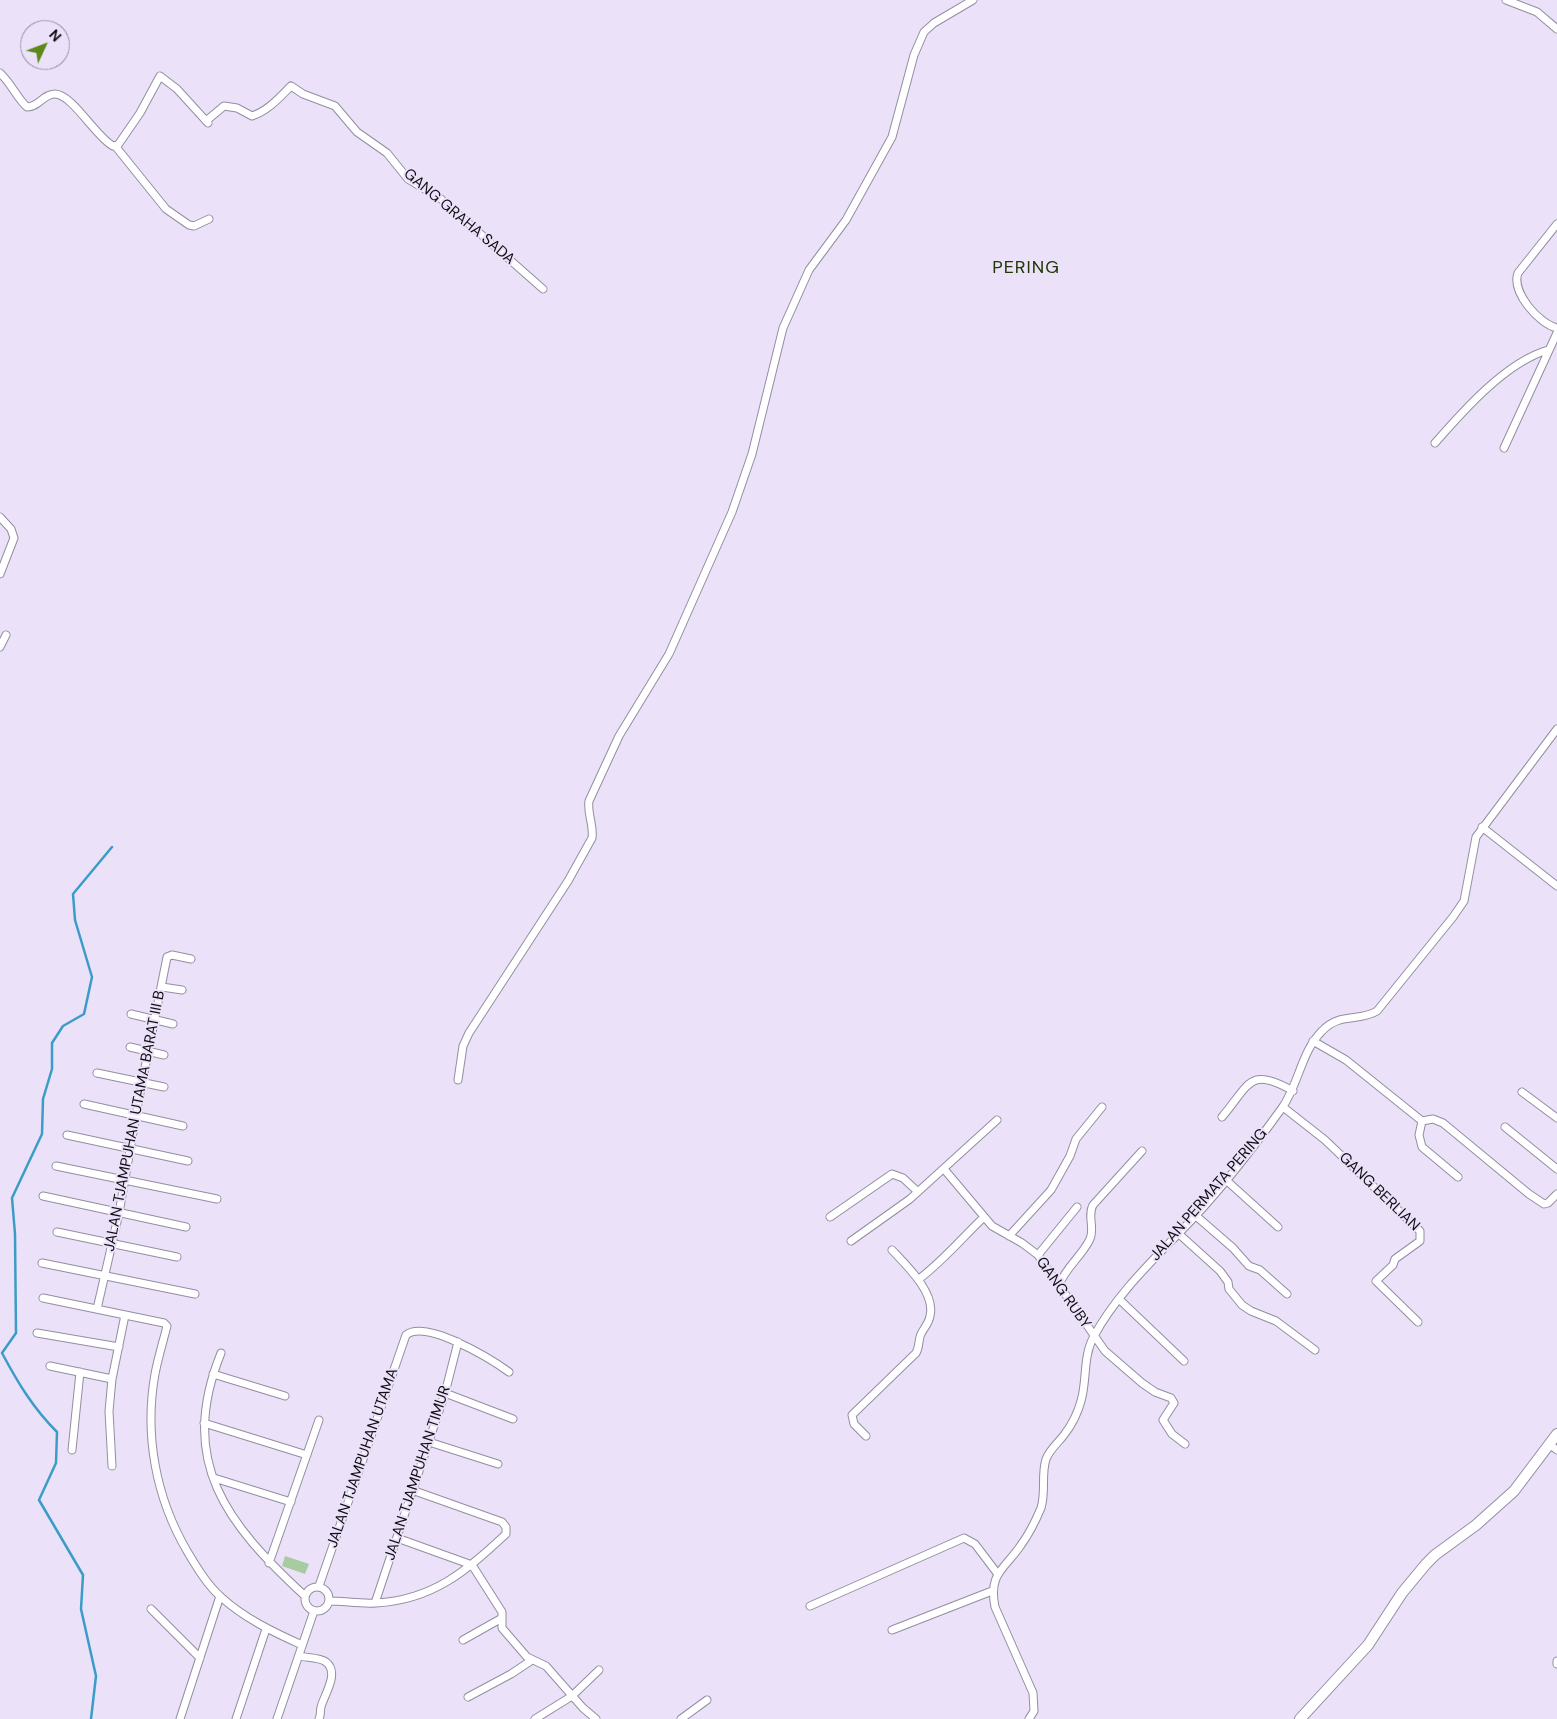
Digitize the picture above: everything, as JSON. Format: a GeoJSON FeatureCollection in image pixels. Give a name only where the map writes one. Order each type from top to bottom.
{"type":"FeatureCollection","features":[{"type":"Feature","properties":{"kind":"street"},"geometry":{"type":"LineString","coordinates":[[458,1080],[462,1051],[469,1033],[568,881],[592,838],[593,831],[588,811],[589,801],[619,736],[669,654],[732,512],[752,454],[783,328],[809,270],[846,220],[892,137],[914,55],[924,32],[934,23],[974,0]]}},
{"type":"Feature","properties":{"kind":"street"},"geometry":{"type":"LineString","coordinates":[[1506,0],[1537,12],[1557,29]]}},
{"type":"Feature","properties":{"kind":"street"},"geometry":{"type":"LineString","coordinates":[[0,73],[12,86],[17,98],[27,107],[35,106],[50,94],[60,94],[100,136],[116,146],[166,209],[189,225],[194,226],[209,219]]}},
{"type":"Feature","properties":{"kind":"street","name":"GANG GRAHA SADA"},"geometry":{"type":"LineString","coordinates":[[116,146],[140,113],[160,76],[177,89],[207,122],[224,106],[237,108],[252,116],[258,114],[277,100],[291,86],[303,94],[335,106],[357,132],[387,153],[408,179],[441,199],[543,289]]}},
{"type":"Feature","properties":{"kind":"street"},"geometry":{"type":"LineString","coordinates":[[1557,224],[1515,279],[1516,288],[1530,308],[1546,323],[1557,328]]}},
{"type":"Feature","properties":{"kind":"street"},"geometry":{"type":"LineString","coordinates":[[1504,448],[1557,333]]}},
{"type":"Feature","properties":{"kind":"street"},"geometry":{"type":"LineString","coordinates":[[1436,443],[1478,396],[1531,355],[1548,350]]}},
{"type":"Feature","properties":{"kind":"street"},"geometry":{"type":"LineString","coordinates":[[0,517],[11,529],[14,538],[0,574]]}},
{"type":"Feature","properties":{"kind":"street"},"geometry":{"type":"LineString","coordinates":[[0,647],[6,635]]}},
{"type":"Feature","properties":{"kind":"street","name":"JALAN PERMATA PERING"},"geometry":{"type":"LineString","coordinates":[[992,1591],[997,1573],[1021,1545],[1040,1509],[1046,1460],[1066,1432],[1080,1404],[1089,1348],[1094,1337],[1120,1300],[1165,1246],[1179,1234],[1226,1180],[1283,1107],[1293,1092],[1313,1041],[1334,1021],[1346,1017],[1369,1015],[1377,1011],[1453,917],[1466,895],[1473,846],[1482,827],[1557,729]]}},
{"type":"Feature","properties":{"kind":"street"},"geometry":{"type":"LineString","coordinates":[[1482,827],[1557,886]]}},
{"type":"Feature","properties":{"kind":"street","name":"JALAN TJAMPUHAN UTAMA BARAT III B"},"geometry":{"type":"LineString","coordinates":[[97,1309],[119,1213],[142,1083],[169,955],[191,959]]}},
{"type":"Feature","properties":{"kind":"street"},"geometry":{"type":"LineString","coordinates":[[162,987],[182,990]]}},
{"type":"Feature","properties":{"kind":"street"},"geometry":{"type":"LineString","coordinates":[[131,1014],[174,1024]]}},
{"type":"Feature","properties":{"kind":"street"},"geometry":{"type":"LineString","coordinates":[[1313,1041],[1346,1060],[1422,1121],[1433,1119],[1443,1123],[1523,1190],[1544,1204],[1548,1203],[1557,1194]]}},
{"type":"Feature","properties":{"kind":"street"},"geometry":{"type":"LineString","coordinates":[[130,1047],[164,1055]]}},
{"type":"Feature","properties":{"kind":"street"},"geometry":{"type":"LineString","coordinates":[[97,1073],[164,1087]]}},
{"type":"Feature","properties":{"kind":"street"},"geometry":{"type":"LineString","coordinates":[[1222,1117],[1251,1083],[1257,1079],[1270,1079],[1293,1092]]}},
{"type":"Feature","properties":{"kind":"street"},"geometry":{"type":"LineString","coordinates":[[1522,1092],[1557,1118]]}},
{"type":"Feature","properties":{"kind":"street"},"geometry":{"type":"LineString","coordinates":[[84,1104],[183,1126]]}},
{"type":"Feature","properties":{"kind":"street"},"geometry":{"type":"LineString","coordinates":[[1009,1236],[1051,1190],[1070,1156],[1076,1139],[1102,1106]]}},
{"type":"Feature","properties":{"kind":"street","name":"GANG BERLIAN"},"geometry":{"type":"LineString","coordinates":[[1283,1107],[1325,1140],[1420,1231],[1420,1241],[1395,1259],[1393,1265],[1376,1281],[1418,1322]]}},
{"type":"Feature","properties":{"kind":"street"},"geometry":{"type":"LineString","coordinates":[[851,1241],[910,1200],[917,1191],[997,1120]]}},
{"type":"Feature","properties":{"kind":"street"},"geometry":{"type":"LineString","coordinates":[[1422,1121],[1419,1135],[1422,1147],[1458,1177]]}},
{"type":"Feature","properties":{"kind":"street"},"geometry":{"type":"LineString","coordinates":[[1505,1127],[1557,1169]]}},
{"type":"Feature","properties":{"kind":"street"},"geometry":{"type":"LineString","coordinates":[[67,1135],[188,1161]]}},
{"type":"Feature","properties":{"kind":"street"},"geometry":{"type":"LineString","coordinates":[[1059,1285],[1068,1267],[1090,1239],[1092,1232],[1090,1214],[1093,1205],[1142,1151]]}},
{"type":"Feature","properties":{"kind":"street"},"geometry":{"type":"LineString","coordinates":[[56,1166],[217,1198]]}},
{"type":"Feature","properties":{"kind":"street","name":"GANG RUBY"},"geometry":{"type":"LineString","coordinates":[[944,1169],[992,1226],[1038,1255],[1105,1352],[1154,1392],[1171,1398],[1174,1404],[1163,1420],[1172,1434],[1185,1444]]}},
{"type":"Feature","properties":{"kind":"street"},"geometry":{"type":"LineString","coordinates":[[830,1217],[892,1174],[903,1178],[917,1191]]}},
{"type":"Feature","properties":{"kind":"street"},"geometry":{"type":"LineString","coordinates":[[1226,1180],[1278,1227]]}},
{"type":"Feature","properties":{"kind":"street"},"geometry":{"type":"LineString","coordinates":[[43,1196],[186,1227]]}},
{"type":"Feature","properties":{"kind":"street"},"geometry":{"type":"LineString","coordinates":[[1038,1255],[1077,1206]]}},
{"type":"Feature","properties":{"kind":"street"},"geometry":{"type":"LineString","coordinates":[[1196,1215],[1233,1248],[1249,1266],[1260,1270],[1287,1294]]}},
{"type":"Feature","properties":{"kind":"street"},"geometry":{"type":"LineString","coordinates":[[919,1279],[943,1260],[955,1244],[984,1217]]}},
{"type":"Feature","properties":{"kind":"street"},"geometry":{"type":"LineString","coordinates":[[57,1232],[177,1257]]}},
{"type":"Feature","properties":{"kind":"street"},"geometry":{"type":"LineString","coordinates":[[1179,1234],[1220,1271],[1228,1282],[1229,1289],[1242,1305],[1251,1311],[1276,1321],[1315,1350]]}},
{"type":"Feature","properties":{"kind":"street"},"geometry":{"type":"LineString","coordinates":[[866,1436],[854,1424],[852,1415],[916,1353],[920,1336],[930,1319],[931,1307],[919,1279],[892,1250]]}},
{"type":"Feature","properties":{"kind":"street"},"geometry":{"type":"LineString","coordinates":[[42,1263],[195,1294]]}},
{"type":"Feature","properties":{"kind":"street"},"geometry":{"type":"LineString","coordinates":[[43,1298],[164,1323],[167,1326],[155,1374],[152,1399],[154,1464],[161,1495],[176,1532],[193,1561],[220,1596],[266,1629],[302,1645]]}},
{"type":"Feature","properties":{"kind":"street"},"geometry":{"type":"LineString","coordinates":[[1120,1300],[1184,1361]]}},
{"type":"Feature","properties":{"kind":"street"},"geometry":{"type":"LineString","coordinates":[[112,1466],[109,1411],[112,1379],[125,1315]]}},
{"type":"Feature","properties":{"kind":"street","name":"JALAN TJAMPUHAN UTAMA"},"geometry":{"type":"LineString","coordinates":[[319,1586],[403,1339],[410,1332],[418,1331],[458,1342]]}},
{"type":"Feature","properties":{"kind":"street"},"geometry":{"type":"LineString","coordinates":[[38,1333],[119,1348]]}},
{"type":"Feature","properties":{"kind":"street"},"geometry":{"type":"LineString","coordinates":[[458,1342],[480,1352],[509,1372]]}},
{"type":"Feature","properties":{"kind":"street","name":"JALAN TJAMPUHAN TIMUR"},"geometry":{"type":"LineString","coordinates":[[375,1603],[445,1393],[458,1342]]}},
{"type":"Feature","properties":{"kind":"street"},"geometry":{"type":"LineString","coordinates":[[221,1353],[213,1374],[206,1402],[204,1423],[214,1478],[221,1500],[237,1526],[270,1563],[305,1596]]}},
{"type":"Feature","properties":{"kind":"street"},"geometry":{"type":"LineString","coordinates":[[50,1366],[112,1379]]}},
{"type":"Feature","properties":{"kind":"street"},"geometry":{"type":"LineString","coordinates":[[72,1450],[80,1372]]}},
{"type":"Feature","properties":{"kind":"street"},"geometry":{"type":"LineString","coordinates":[[213,1374],[285,1396]]}},
{"type":"Feature","properties":{"kind":"street"},"geometry":{"type":"LineString","coordinates":[[445,1393],[513,1419]]}},
{"type":"Feature","properties":{"kind":"street"},"geometry":{"type":"LineString","coordinates":[[270,1563],[319,1420]]}},
{"type":"Feature","properties":{"kind":"street"},"geometry":{"type":"LineString","coordinates":[[204,1423],[306,1455]]}},
{"type":"Feature","properties":{"kind":"street"},"geometry":{"type":"LineString","coordinates":[[1300,1719],[1368,1645],[1402,1593],[1426,1564],[1476,1525],[1514,1491],[1553,1447],[1557,1434]]}},
{"type":"Feature","properties":{"kind":"street"},"geometry":{"type":"LineString","coordinates":[[429,1442],[498,1464]]}},
{"type":"Feature","properties":{"kind":"street"},"geometry":{"type":"LineString","coordinates":[[214,1478],[291,1502]]}},
{"type":"Feature","properties":{"kind":"street"},"geometry":{"type":"LineString","coordinates":[[329,1601],[375,1603],[421,1595],[445,1584],[472,1565],[506,1534],[506,1527],[502,1522],[412,1490]]}},
{"type":"Feature","properties":{"kind":"street"},"geometry":{"type":"LineString","coordinates":[[397,1538],[472,1565],[498,1604],[502,1618],[502,1628],[532,1660],[546,1666],[572,1696],[596,1719]]}},
{"type":"Feature","properties":{"kind":"street"},"geometry":{"type":"LineString","coordinates":[[810,1606],[964,1538],[975,1544],[997,1573]]}},
{"type":"Feature","properties":{"kind":"street"},"geometry":{"type":"LineString","coordinates":[[319,1586],[327,1592],[329,1601],[322,1610],[314,1610],[306,1605],[305,1596],[310,1588],[319,1586]]}},
{"type":"Feature","properties":{"kind":"street"},"geometry":{"type":"LineString","coordinates":[[892,1630],[992,1591],[995,1606],[1034,1693],[1034,1712],[1029,1719]]}},
{"type":"Feature","properties":{"kind":"street"},"geometry":{"type":"LineString","coordinates":[[180,1719],[220,1596]]}},
{"type":"Feature","properties":{"kind":"street"},"geometry":{"type":"LineString","coordinates":[[151,1609],[200,1658]]}},
{"type":"Feature","properties":{"kind":"street"},"geometry":{"type":"LineString","coordinates":[[277,1719],[314,1610]]}},
{"type":"Feature","properties":{"kind":"street"},"geometry":{"type":"LineString","coordinates":[[463,1640],[502,1618]]}},
{"type":"Feature","properties":{"kind":"street"},"geometry":{"type":"LineString","coordinates":[[236,1719],[266,1629]]}},
{"type":"Feature","properties":{"kind":"street"},"geometry":{"type":"LineString","coordinates":[[299,1656],[318,1659],[326,1662],[331,1668],[332,1678],[321,1707],[320,1719]]}},
{"type":"Feature","properties":{"kind":"street"},"geometry":{"type":"LineString","coordinates":[[468,1698],[532,1660]]}},
{"type":"Feature","properties":{"kind":"street"},"geometry":{"type":"LineString","coordinates":[[535,1719],[572,1696],[598,1670]]}},
{"type":"Feature","properties":{"kind":"street"},"geometry":{"type":"LineString","coordinates":[[681,1719],[707,1700]]}},
{"type":"Feature","properties":{"kind":"green space"},"geometry":{"type":"Polygon","coordinates":[[[285,1556],[309,1564],[305,1574],[282,1566],[285,1556]]]}},
{"type":"Feature","properties":{"kind":"waterway"},"geometry":{"type":"LineString","coordinates":[[91,1719],[96,1676],[81,1609],[83,1575],[39,1500],[56,1463],[57,1432],[26,1395],[2,1353],[16,1333],[15,1234],[12,1198],[42,1134],[43,1099],[52,1069],[52,1043],[63,1026],[84,1014],[92,977],[75,920],[73,894],[112,847]]}},
{"type":"Feature","properties":{"kind":"district","name":"PERING"},"geometry":{"type":"Point","coordinates":[1026,268]}}]}
